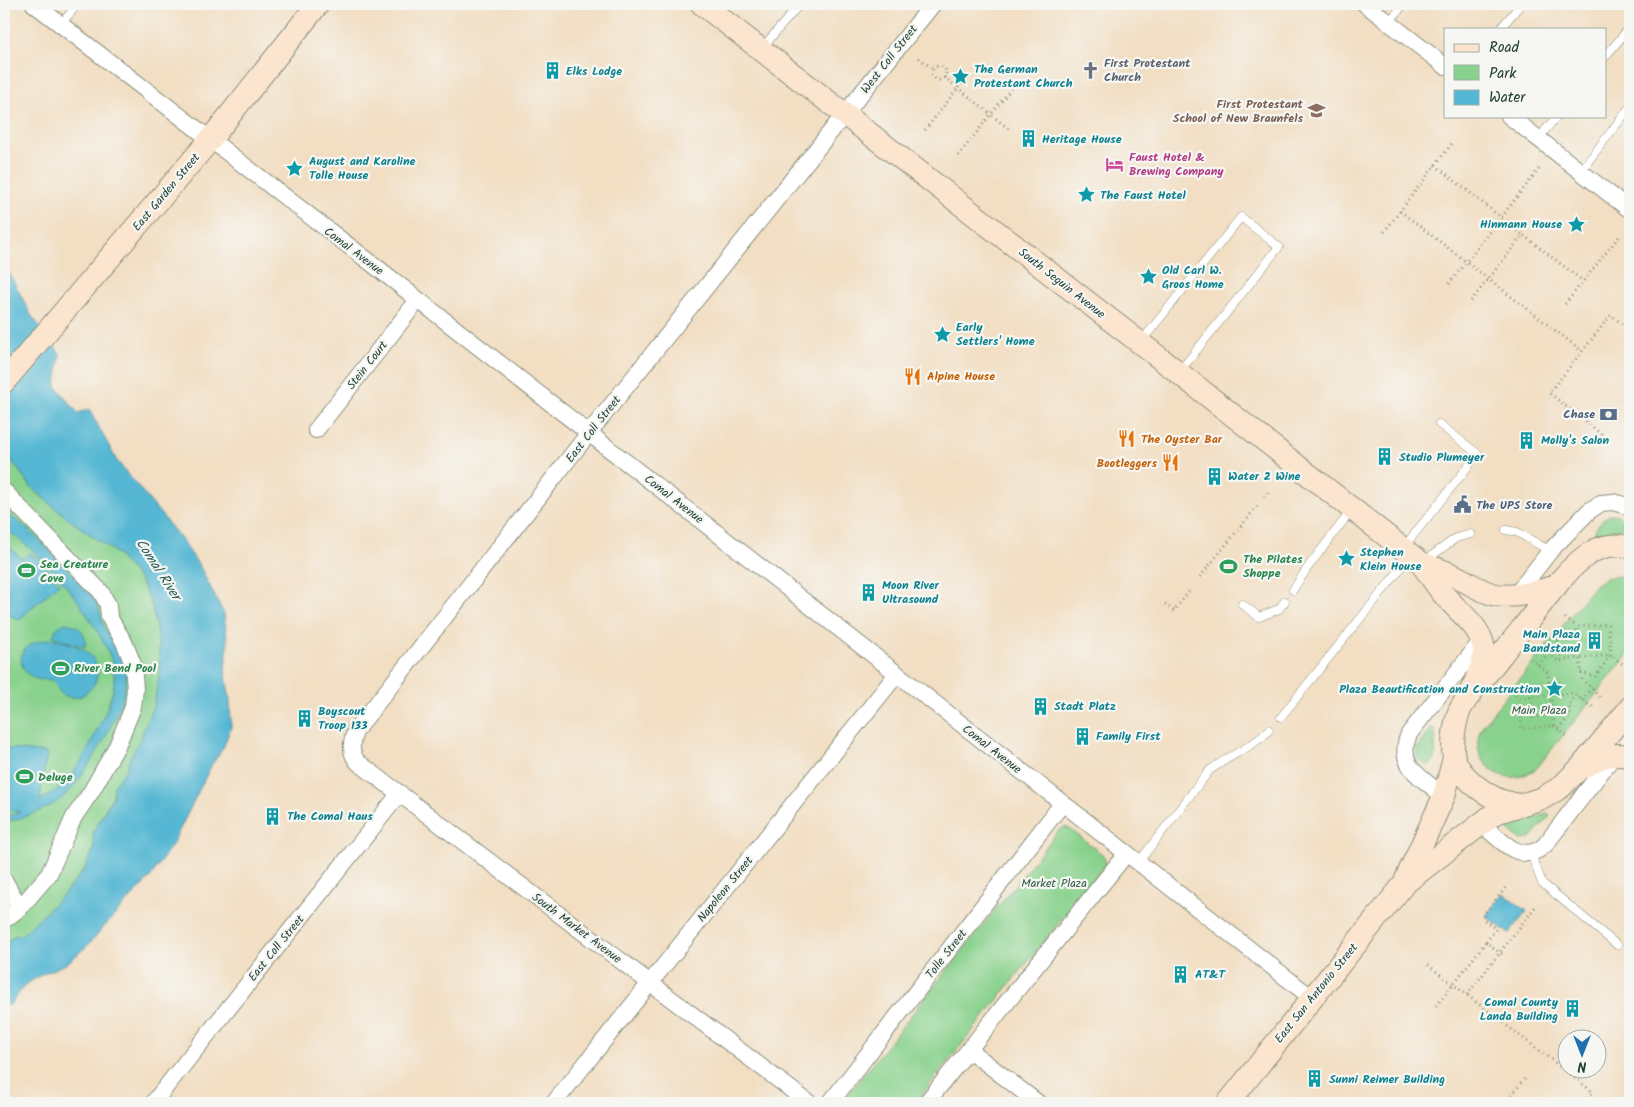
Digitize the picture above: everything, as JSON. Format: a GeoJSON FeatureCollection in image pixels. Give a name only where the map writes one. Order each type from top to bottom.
{"type":"FeatureCollection","features":[{"type":"Feature","properties":{"kind":"main road","name":"East Garden Street"},"geometry":{"type":"LineString","coordinates":[[6,379],[210,140],[318,4]]}},
{"type":"Feature","properties":{"kind":"main road","name":"South Seguin Avenue"},"geometry":{"type":"LineString","coordinates":[[702,4],[1412,556],[1457,576],[1483,591],[1496,595],[1515,596],[1556,586]]}},
{"type":"Feature","properties":{"kind":"main road"},"geometry":{"type":"LineString","coordinates":[[1628,545],[1603,547],[1589,554],[1572,568],[1556,586],[1469,696],[1459,712],[1454,732],[1454,758],[1471,783],[1498,799],[1519,805],[1543,798],[1561,787],[1580,768],[1630,708]]}},
{"type":"Feature","properties":{"kind":"main road","name":"South Seguin Avenue"},"geometry":{"type":"LineString","coordinates":[[1412,556],[1444,596],[1464,614],[1482,640]]}},
{"type":"Feature","properties":{"kind":"main road"},"geometry":{"type":"LineString","coordinates":[[1469,696],[1482,666],[1484,654],[1482,640]]}},
{"type":"Feature","properties":{"kind":"main road"},"geometry":{"type":"LineString","coordinates":[[1580,768],[1601,757],[1622,755]]}},
{"type":"Feature","properties":{"kind":"main road","name":"East San Antonio Street"},"geometry":{"type":"LineString","coordinates":[[1405,882],[1444,796],[1454,758]]}},
{"type":"Feature","properties":{"kind":"main road","name":"East San Antonio Street"},"geometry":{"type":"LineString","coordinates":[[1228,1103],[1405,882],[1495,813],[1519,805]]}},
{"type":"Feature","properties":{"kind":"street","name":"Comal Avenue"},"geometry":{"type":"LineString","coordinates":[[34,4],[418,300],[1312,998]]}},
{"type":"Feature","properties":{"kind":"street","name":"West Coll Street"},"geometry":{"type":"LineString","coordinates":[[845,115],[933,4]]}},
{"type":"Feature","properties":{"kind":"street"},"geometry":{"type":"LineString","coordinates":[[1365,4],[1444,65]]}},
{"type":"Feature","properties":{"kind":"street","name":"East Coll Street"},"geometry":{"type":"LineString","coordinates":[[352,748],[352,739],[356,730],[589,434],[845,115]]}},
{"type":"Feature","properties":{"kind":"street"},"geometry":{"type":"LineString","coordinates":[[1513,118],[1630,210]]}},
{"type":"Feature","properties":{"kind":"street","name":"Stein Court"},"geometry":{"type":"LineString","coordinates":[[316,430],[418,300]]}},
{"type":"Feature","properties":{"kind":"street"},"geometry":{"type":"LineString","coordinates":[[4,491],[100,592],[108,605],[109,617],[124,642],[133,664],[135,689],[133,707],[117,746],[91,792],[74,817],[49,874],[20,908],[4,920]]}},
{"type":"Feature","properties":{"kind":"street"},"geometry":{"type":"LineString","coordinates":[[1515,596],[1550,551],[1589,512],[1601,503],[1612,502],[1627,506],[1630,509]]}},
{"type":"Feature","properties":{"kind":"street"},"geometry":{"type":"LineString","coordinates":[[1444,796],[1411,768],[1404,755],[1406,741],[1409,734],[1482,640]]}},
{"type":"Feature","properties":{"kind":"street","name":"Napoleon Street"},"geometry":{"type":"LineString","coordinates":[[554,1103],[897,674]]}},
{"type":"Feature","properties":{"kind":"street","name":"South Market Avenue"},"geometry":{"type":"LineString","coordinates":[[352,748],[355,759],[809,1103]]}},
{"type":"Feature","properties":{"kind":"street"},"geometry":{"type":"LineString","coordinates":[[1481,823],[1508,846],[1522,853],[1531,854],[1538,851],[1622,755]]}},
{"type":"Feature","properties":{"kind":"street","name":"East Coll Street"},"geometry":{"type":"LineString","coordinates":[[153,1103],[400,793]]}},
{"type":"Feature","properties":{"kind":"street","name":"Tolle Street"},"geometry":{"type":"LineString","coordinates":[[830,1103],[1062,804]]}},
{"type":"Feature","properties":{"kind":"street"},"geometry":{"type":"LineString","coordinates":[[926,1103],[1132,858]]}},
{"type":"Feature","properties":{"kind":"street"},"geometry":{"type":"LineString","coordinates":[[4,880],[20,908]]}},
{"type":"Feature","properties":{"kind":"street"},"geometry":{"type":"LineString","coordinates":[[969,1050],[1038,1103]]}},
{"type":"Feature","properties":{"kind":"lane"},"geometry":{"type":"LineString","coordinates":[[61,24],[78,4]]}},
{"type":"Feature","properties":{"kind":"lane"},"geometry":{"type":"LineString","coordinates":[[761,50],[800,4]]}},
{"type":"Feature","properties":{"kind":"lane"},"geometry":{"type":"LineString","coordinates":[[1389,22],[1404,4]]}},
{"type":"Feature","properties":{"kind":"lane"},"geometry":{"type":"LineString","coordinates":[[1501,28],[1521,4]]}},
{"type":"Feature","properties":{"kind":"lane"},"geometry":{"type":"LineString","coordinates":[[1606,56],[1630,27]]}},
{"type":"Feature","properties":{"kind":"lane"},"geometry":{"type":"LineString","coordinates":[[1580,172],[1630,107]]}},
{"type":"Feature","properties":{"kind":"lane"},"geometry":{"type":"LineString","coordinates":[[1538,138],[1555,118]]}},
{"type":"Feature","properties":{"kind":"lane"},"geometry":{"type":"LineString","coordinates":[[1140,343],[1241,217],[1279,247],[1179,373]]}},
{"type":"Feature","properties":{"kind":"lane"},"geometry":{"type":"LineString","coordinates":[[1280,716],[1412,556],[1478,454],[1439,424]]}},
{"type":"Feature","properties":{"kind":"lane"},"geometry":{"type":"LineString","coordinates":[[1293,590],[1308,566],[1352,510]]}},
{"type":"Feature","properties":{"kind":"lane"},"geometry":{"type":"LineString","coordinates":[[1506,530],[1517,532],[1550,551]]}},
{"type":"Feature","properties":{"kind":"lane"},"geometry":{"type":"LineString","coordinates":[[1412,556],[1471,534]]}},
{"type":"Feature","properties":{"kind":"lane"},"geometry":{"type":"LineString","coordinates":[[1242,604],[1259,617],[1279,609],[1285,601]]}},
{"type":"Feature","properties":{"kind":"lane"},"geometry":{"type":"LineString","coordinates":[[1132,858],[1209,771],[1218,763],[1260,739],[1269,730]]}},
{"type":"Feature","properties":{"kind":"lane"},"geometry":{"type":"LineString","coordinates":[[1531,854],[1542,883],[1617,944]]}},
{"type":"Feature","properties":{"kind":"path"},"geometry":{"type":"LineString","coordinates":[[919,58],[933,69]]}},
{"type":"Feature","properties":{"kind":"path"},"geometry":{"type":"LineString","coordinates":[[933,69],[939,66],[943,68],[945,71],[944,77]]}},
{"type":"Feature","properties":{"kind":"path"},"geometry":{"type":"LineString","coordinates":[[933,69],[932,75],[934,78],[938,80],[944,77]]}},
{"type":"Feature","properties":{"kind":"path"},"geometry":{"type":"LineString","coordinates":[[944,77],[1009,129]]}},
{"type":"Feature","properties":{"kind":"path"},"geometry":{"type":"LineString","coordinates":[[924,130],[965,79]]}},
{"type":"Feature","properties":{"kind":"path"},"geometry":{"type":"LineString","coordinates":[[958,156],[1011,89]]}},
{"type":"Feature","properties":{"kind":"path"},"geometry":{"type":"LineString","coordinates":[[1384,232],[1452,142]]}},
{"type":"Feature","properties":{"kind":"path"},"geometry":{"type":"LineString","coordinates":[[1435,165],[1583,281]]}},
{"type":"Feature","properties":{"kind":"path"},"geometry":{"type":"LineString","coordinates":[[1449,284],[1539,169]]}},
{"type":"Feature","properties":{"kind":"path"},"geometry":{"type":"LineString","coordinates":[[1400,211],[1582,351]]}},
{"type":"Feature","properties":{"kind":"path"},"geometry":{"type":"LineString","coordinates":[[1565,304],[1621,234]]}},
{"type":"Feature","properties":{"kind":"path"},"geometry":{"type":"LineString","coordinates":[[1471,301],[1523,235]]}},
{"type":"Feature","properties":{"kind":"path"},"geometry":{"type":"LineString","coordinates":[[1600,442],[1604,436],[1549,392],[1611,315],[1624,326],[1630,319]]}},
{"type":"Feature","properties":{"kind":"path"},"geometry":{"type":"LineString","coordinates":[[1264,497],[1270,490]]}},
{"type":"Feature","properties":{"kind":"path"},"geometry":{"type":"LineString","coordinates":[[1200,577],[1258,505]]}},
{"type":"Feature","properties":{"kind":"path"},"geometry":{"type":"LineString","coordinates":[[1165,604],[1174,611],[1190,590]]}},
{"type":"Feature","properties":{"kind":"path"},"geometry":{"type":"LineString","coordinates":[[1565,618],[1576,627],[1582,680],[1600,698]]}},
{"type":"Feature","properties":{"kind":"path"},"geometry":{"type":"LineString","coordinates":[[1576,627],[1608,624],[1611,655],[1595,678],[1581,672]]}},
{"type":"Feature","properties":{"kind":"path"},"geometry":{"type":"LineString","coordinates":[[1553,632],[1560,644],[1561,660]]}},
{"type":"Feature","properties":{"kind":"path"},"geometry":{"type":"LineString","coordinates":[[1541,647],[1558,660],[1611,655],[1625,666]]}},
{"type":"Feature","properties":{"kind":"path"},"geometry":{"type":"LineString","coordinates":[[1538,665],[1548,653]]}},
{"type":"Feature","properties":{"kind":"path"},"geometry":{"type":"LineString","coordinates":[[1531,659],[1548,673],[1554,726]]}},
{"type":"Feature","properties":{"kind":"path"},"geometry":{"type":"LineString","coordinates":[[1582,700],[1592,688]]}},
{"type":"Feature","properties":{"kind":"path"},"geometry":{"type":"LineString","coordinates":[[1507,689],[1519,698],[1572,692],[1593,707]]}},
{"type":"Feature","properties":{"kind":"path"},"geometry":{"type":"LineString","coordinates":[[1558,729],[1570,716],[1569,705],[1575,695]]}},
{"type":"Feature","properties":{"kind":"path"},"geometry":{"type":"LineString","coordinates":[[1531,697],[1533,717],[1552,715]]}},
{"type":"Feature","properties":{"kind":"path"},"geometry":{"type":"LineString","coordinates":[[1519,698],[1522,729],[1554,726],[1568,737]]}},
{"type":"Feature","properties":{"kind":"path"},"geometry":{"type":"LineString","coordinates":[[1436,1006],[1496,929],[1484,920],[1484,914],[1507,886]]}},
{"type":"Feature","properties":{"kind":"path"},"geometry":{"type":"LineString","coordinates":[[1467,995],[1502,954],[1536,906]]}},
{"type":"Feature","properties":{"kind":"path"},"geometry":{"type":"LineString","coordinates":[[1486,942],[1502,954]]}},
{"type":"Feature","properties":{"kind":"path"},"geometry":{"type":"LineString","coordinates":[[1428,965],[1593,1092],[1585,1103]]}},
{"type":"Feature","properties":{"kind":"path"},"geometry":{"type":"LineString","coordinates":[[1505,1103],[1526,1076]]}},
{"type":"Feature","properties":{"kind":"green space"},"geometry":{"type":"Polygon","coordinates":[[[4,451],[33,489],[70,520],[116,553],[140,580],[152,606],[159,645],[160,673],[154,704],[126,770],[115,785],[113,796],[93,832],[94,849],[84,870],[64,894],[22,936],[16,935],[4,944],[4,451]]]}},
{"type":"Feature","properties":{"kind":"green space"},"geometry":{"type":"Polygon","coordinates":[[[1613,514],[1621,518],[1623,523],[1621,528],[1615,531],[1594,534],[1601,522],[1613,514]]]}},
{"type":"Feature","properties":{"kind":"green space","name":"Main Plaza"},"geometry":{"type":"Polygon","coordinates":[[[1627,575],[1630,577],[1630,652],[1536,769],[1523,776],[1514,777],[1507,777],[1493,771],[1483,761],[1478,747],[1478,735],[1483,725],[1596,584],[1606,578],[1627,575]]]}},
{"type":"Feature","properties":{"kind":"green space"},"geometry":{"type":"Polygon","coordinates":[[[1432,727],[1435,730],[1435,759],[1431,764],[1426,765],[1417,758],[1416,749],[1432,727]]]}},
{"type":"Feature","properties":{"kind":"green space"},"geometry":{"type":"Polygon","coordinates":[[[1547,814],[1550,816],[1530,839],[1521,840],[1509,830],[1511,823],[1547,814]]]}},
{"type":"Feature","properties":{"kind":"green space","name":"Market Plaza"},"geometry":{"type":"Polygon","coordinates":[[[1065,827],[1102,854],[1105,859],[1105,865],[915,1103],[841,1103],[1059,830],[1065,827]]]}},
{"type":"Feature","properties":{"kind":"water","name":"Comal River"},"geometry":{"type":"Polygon","coordinates":[[[4,263],[31,315],[60,354],[56,386],[78,413],[89,409],[117,461],[182,540],[200,567],[224,614],[228,646],[225,670],[230,700],[231,727],[223,748],[211,766],[172,845],[149,879],[87,946],[66,964],[42,974],[25,985],[10,1005],[4,1005],[4,944],[16,935],[22,935],[64,894],[84,870],[94,849],[93,832],[113,797],[114,785],[126,770],[154,704],[160,673],[159,645],[152,606],[140,580],[116,553],[70,520],[33,489],[4,451],[4,263]]]}},
{"type":"Feature","properties":{"kind":"water"},"geometry":{"type":"Polygon","coordinates":[[[4,513],[34,535],[80,581],[96,602],[106,631],[125,665],[126,684],[114,719],[105,738],[73,787],[50,806],[4,823],[4,818],[20,812],[4,812],[4,748],[47,753],[40,800],[48,796],[71,775],[88,749],[109,704],[114,675],[111,658],[92,622],[59,577],[33,551],[4,528],[4,513]]]}},
{"type":"Feature","properties":{"kind":"water","name":"Sea Creature Cove"},"geometry":{"type":"Polygon","coordinates":[[[4,542],[22,559],[31,553],[60,583],[20,620],[4,613],[4,542]]]}},
{"type":"Feature","properties":{"kind":"water"},"geometry":{"type":"Polygon","coordinates":[[[65,623],[74,625],[81,630],[85,637],[85,647],[53,637],[57,628],[65,623]]]}},
{"type":"Feature","properties":{"kind":"water","name":"River Bend Pool"},"geometry":{"type":"Polygon","coordinates":[[[51,639],[76,646],[91,655],[97,667],[96,678],[91,688],[82,695],[72,697],[61,693],[53,680],[34,678],[24,669],[21,659],[25,649],[39,641],[51,639]]]}},
{"type":"Feature","properties":{"kind":"water"},"geometry":{"type":"Polygon","coordinates":[[[1503,893],[1527,911],[1509,934],[1486,916],[1503,893]]]}},
{"type":"Feature","properties":{"kind":"place","name":"First Protestant Church"},"geometry":{"type":"Point","coordinates":[1090,70]}},
{"type":"Feature","properties":{"kind":"place","name":"Elks Lodge"},"geometry":{"type":"Point","coordinates":[552,71]}},
{"type":"Feature","properties":{"kind":"place","name":"The German Protestant Church"},"geometry":{"type":"Point","coordinates":[960,76]}},
{"type":"Feature","properties":{"kind":"place","name":"First Protestant School of New Braunfels"},"geometry":{"type":"Point","coordinates":[1317,111]}},
{"type":"Feature","properties":{"kind":"place","name":"Heritage House"},"geometry":{"type":"Point","coordinates":[1028,139]}},
{"type":"Feature","properties":{"kind":"place","name":"Faust Hotel & Brewing Company"},"geometry":{"type":"Point","coordinates":[1115,164]}},
{"type":"Feature","properties":{"kind":"place","name":"August and Karoline Tolle House"},"geometry":{"type":"Point","coordinates":[295,168]}},
{"type":"Feature","properties":{"kind":"place","name":"The Faust Hotel"},"geometry":{"type":"Point","coordinates":[1086,195]}},
{"type":"Feature","properties":{"kind":"place","name":"Hinmann House"},"geometry":{"type":"Point","coordinates":[1576,224]}},
{"type":"Feature","properties":{"kind":"place","name":"Old Carl W. Groos Home"},"geometry":{"type":"Point","coordinates":[1148,277]}},
{"type":"Feature","properties":{"kind":"place","name":"Early Settlers' Home"},"geometry":{"type":"Point","coordinates":[942,334]}},
{"type":"Feature","properties":{"kind":"place","name":"Alpine House"},"geometry":{"type":"Point","coordinates":[913,376]}},
{"type":"Feature","properties":{"kind":"place","name":"Chase"},"geometry":{"type":"Point","coordinates":[1609,414]}},
{"type":"Feature","properties":{"kind":"place","name":"The Oyster Bar"},"geometry":{"type":"Point","coordinates":[1127,439]}},
{"type":"Feature","properties":{"kind":"place","name":"Molly's Salon"},"geometry":{"type":"Point","coordinates":[1527,440]}},
{"type":"Feature","properties":{"kind":"place","name":"Studio Plumeyer"},"geometry":{"type":"Point","coordinates":[1385,457]}},
{"type":"Feature","properties":{"kind":"place","name":"Bootleggers"},"geometry":{"type":"Point","coordinates":[1171,463]}},
{"type":"Feature","properties":{"kind":"place","name":"Water 2 Wine"},"geometry":{"type":"Point","coordinates":[1214,476]}},
{"type":"Feature","properties":{"kind":"place","name":"The UPS Store"},"geometry":{"type":"Point","coordinates":[1462,505]}},
{"type":"Feature","properties":{"kind":"place","name":"Stephen Klein House"},"geometry":{"type":"Point","coordinates":[1346,559]}},
{"type":"Feature","properties":{"kind":"place","name":"The Pilates Shoppe"},"geometry":{"type":"Point","coordinates":[1229,566]}},
{"type":"Feature","properties":{"kind":"place","name":"Sea Creature Cove"},"geometry":{"type":"Point","coordinates":[26,571]}},
{"type":"Feature","properties":{"kind":"place","name":"Moon River Ultrasound"},"geometry":{"type":"Point","coordinates":[868,592]}},
{"type":"Feature","properties":{"kind":"place","name":"Main Plaza Bandstand"},"geometry":{"type":"Point","coordinates":[1594,641]}},
{"type":"Feature","properties":{"kind":"place","name":"River Bend Pool"},"geometry":{"type":"Point","coordinates":[60,668]}},
{"type":"Feature","properties":{"kind":"place","name":"Plaza Beautification and Construction"},"geometry":{"type":"Point","coordinates":[1554,689]}},
{"type":"Feature","properties":{"kind":"place","name":"Stadt Platz"},"geometry":{"type":"Point","coordinates":[1040,706]}},
{"type":"Feature","properties":{"kind":"place","name":"Boyscout Troop 133"},"geometry":{"type":"Point","coordinates":[304,718]}},
{"type":"Feature","properties":{"kind":"place","name":"Family First"},"geometry":{"type":"Point","coordinates":[1082,736]}},
{"type":"Feature","properties":{"kind":"place","name":"Deluge"},"geometry":{"type":"Point","coordinates":[24,777]}},
{"type":"Feature","properties":{"kind":"place","name":"The Comal Haus"},"geometry":{"type":"Point","coordinates":[273,816]}},
{"type":"Feature","properties":{"kind":"place","name":"AT&T"},"geometry":{"type":"Point","coordinates":[1181,974]}},
{"type":"Feature","properties":{"kind":"place","name":"Comal County Landa Building"},"geometry":{"type":"Point","coordinates":[1572,1009]}},
{"type":"Feature","properties":{"kind":"place","name":"Sunni Reimer Building"},"geometry":{"type":"Point","coordinates":[1315,1079]}}]}
